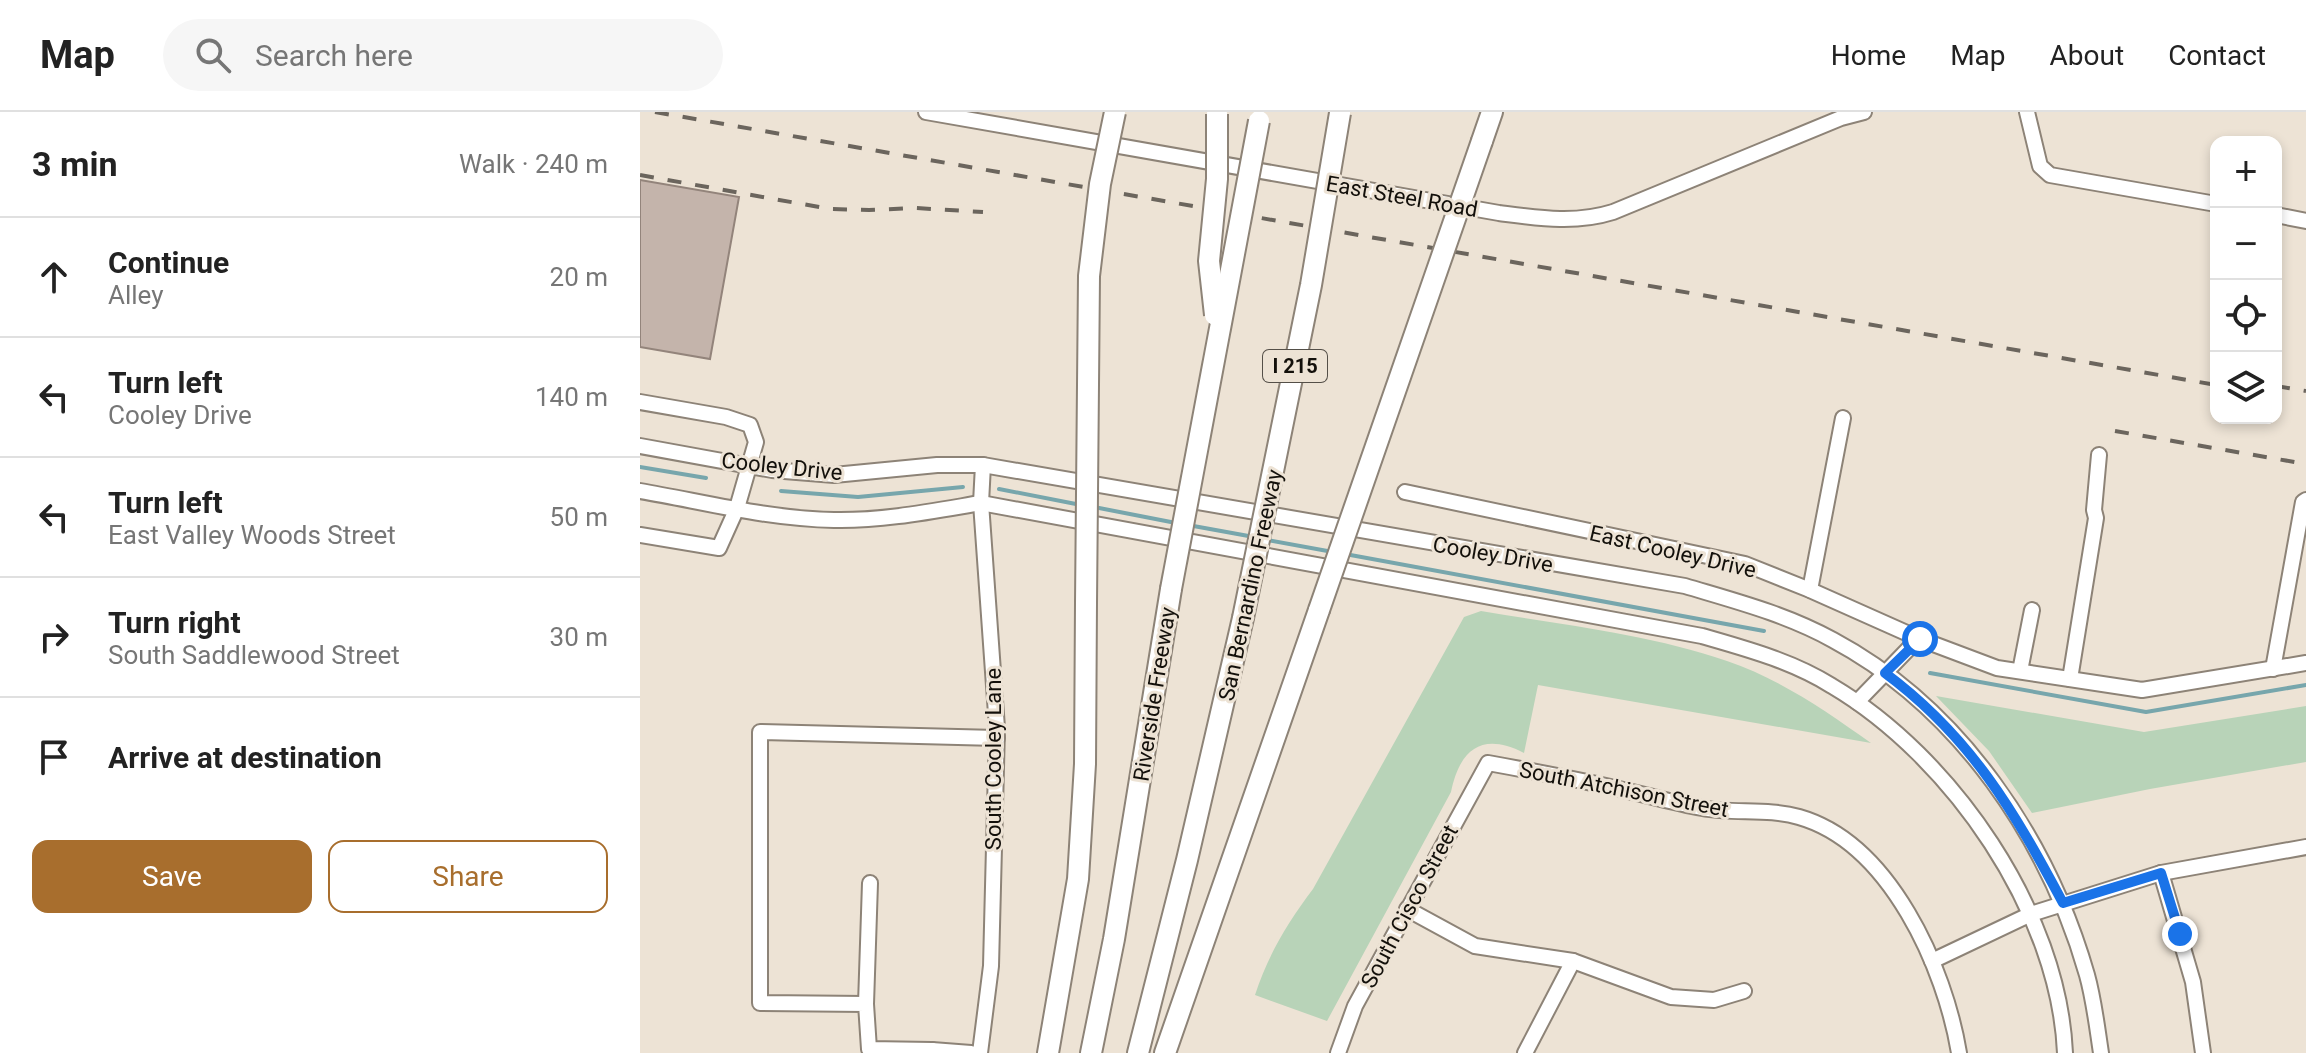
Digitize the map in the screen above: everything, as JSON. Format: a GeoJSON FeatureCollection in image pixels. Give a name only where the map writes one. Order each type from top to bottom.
{"type":"FeatureCollection","features":[{"type":"Feature","properties":{"kind":"highway"},"geometry":{"type":"LineString","coordinates":[[1048,1053],[1078,879],[1085,764],[1089,276],[1100,184],[1115,112]]}},
{"type":"Feature","properties":{"kind":"highway"},"geometry":{"type":"LineString","coordinates":[[1165,1053],[1492,112]]}},
{"type":"Feature","properties":{"kind":"highway"},"geometry":{"type":"LineString","coordinates":[[1217,113],[1217,179],[1209,261],[1218,334]]}},
{"type":"Feature","properties":{"kind":"highway","name":"San Bernardino Freeway"},"geometry":{"type":"LineString","coordinates":[[1138,1053],[1243,618],[1311,285],[1340,113]]}},
{"type":"Feature","properties":{"kind":"highway"},"geometry":{"type":"LineString","coordinates":[[1218,334],[1260,117]]}},
{"type":"Feature","properties":{"kind":"highway","name":"Riverside Freeway"},"geometry":{"type":"LineString","coordinates":[[1091,1053],[1112,952],[1171,589],[1218,334]]}},
{"type":"Feature","properties":{"kind":"street","name":"East Steel Road"},"geometry":{"type":"LineString","coordinates":[[926,112],[990,118],[1499,213],[1570,220],[1613,212],[1841,118],[1864,112]]}},
{"type":"Feature","properties":{"kind":"street"},"geometry":{"type":"LineString","coordinates":[[2027,112],[2040,166],[2050,175],[2210,203]]}},
{"type":"Feature","properties":{"kind":"street"},"geometry":{"type":"LineString","coordinates":[[2282,216],[2306,221]]}},
{"type":"Feature","properties":{"kind":"street"},"geometry":{"type":"LineString","coordinates":[[640,402],[726,417],[750,425],[756,442],[737,508],[717,549],[640,535]]}},
{"type":"Feature","properties":{"kind":"street"},"geometry":{"type":"LineString","coordinates":[[1810,590],[1843,418]]}},
{"type":"Feature","properties":{"kind":"street","name":"Cooley Drive"},"geometry":{"type":"LineString","coordinates":[[640,446],[750,465],[834,475],[937,465],[983,465],[1685,586],[1764,609],[1833,640],[1885,673],[1914,695],[1977,761],[2022,826],[2063,903],[2088,978],[2101,1053]]}},
{"type":"Feature","properties":{"kind":"street"},"geometry":{"type":"LineString","coordinates":[[2070,679],[2096,518],[2099,455]]}},
{"type":"Feature","properties":{"kind":"street","name":"South Cooley Lane"},"geometry":{"type":"LineString","coordinates":[[980,1053],[991,966],[997,738],[981,503],[983,465]]}},
{"type":"Feature","properties":{"kind":"street","name":"Cooley Drive"},"geometry":{"type":"LineString","coordinates":[[640,491],[790,517],[835,520],[892,517],[981,503],[1702,636],[1794,665],[1857,702],[1903,739],[1944,781],[1993,847],[2031,914],[2053,978],[2065,1034],[2065,1053]]}},
{"type":"Feature","properties":{"kind":"street","name":"East Cooley Drive"},"geometry":{"type":"LineString","coordinates":[[1405,492],[1745,564],[1918,639],[1997,668],[2142,690],[2306,663]]}},
{"type":"Feature","properties":{"kind":"street"},"geometry":{"type":"LineString","coordinates":[[2273,669],[2306,500]]}},
{"type":"Feature","properties":{"kind":"street"},"geometry":{"type":"LineString","coordinates":[[2020,671],[2032,610]]}},
{"type":"Feature","properties":{"kind":"street"},"geometry":{"type":"LineString","coordinates":[[1857,702],[1918,639]]}},
{"type":"Feature","properties":{"kind":"street"},"geometry":{"type":"LineString","coordinates":[[866,1004],[760,1003],[760,732],[997,738]]}},
{"type":"Feature","properties":{"kind":"street","name":"South Cisco Street"},"geometry":{"type":"LineString","coordinates":[[1338,1053],[1355,1006],[1488,763]]}},
{"type":"Feature","properties":{"kind":"street","name":"South Atchison Street"},"geometry":{"type":"LineString","coordinates":[[1488,763],[1705,809],[1798,817],[1823,827],[1876,868],[1912,920],[1932,961],[1955,1028],[1959,1053]]}},
{"type":"Feature","properties":{"kind":"street"},"geometry":{"type":"LineString","coordinates":[[1932,961],[2031,914],[2161,873],[2306,847]]}},
{"type":"Feature","properties":{"kind":"street"},"geometry":{"type":"LineString","coordinates":[[2161,873],[2193,982],[2203,1053]]}},
{"type":"Feature","properties":{"kind":"street"},"geometry":{"type":"LineString","coordinates":[[870,883],[866,1004],[869,1049],[971,1053]]}},
{"type":"Feature","properties":{"kind":"street"},"geometry":{"type":"LineString","coordinates":[[1407,909],[1475,946],[1573,961],[1671,997],[1714,1000],[1744,991]]}},
{"type":"Feature","properties":{"kind":"street"},"geometry":{"type":"LineString","coordinates":[[1525,1053],[1573,961]]}},
{"type":"Feature","properties":{"kind":"green space"},"geometry":{"type":"Polygon","coordinates":[[[1481,611],[1637,637],[1727,661],[1784,686],[1871,743],[1538,685],[1524,753],[1497,744],[1485,745],[1476,748],[1460,764],[1451,792],[1327,1021],[1255,995],[1280,939],[1313,889],[1464,617],[1481,611]]]}},
{"type":"Feature","properties":{"kind":"green space"},"geometry":{"type":"Polygon","coordinates":[[[1936,696],[2144,732],[2306,706],[2306,762],[2032,813],[1989,751],[1936,696]]]}},
{"type":"Feature","properties":{"kind":"building"},"geometry":{"type":"Polygon","coordinates":[[[640,180],[739,197],[710,359],[640,347],[640,180]]]}},
{"type":"Feature","properties":{"kind":"waterway"},"geometry":{"type":"LineString","coordinates":[[640,467],[706,478]]}},
{"type":"Feature","properties":{"kind":"waterway"},"geometry":{"type":"LineString","coordinates":[[781,491],[858,497],[963,487]]}},
{"type":"Feature","properties":{"kind":"waterway"},"geometry":{"type":"LineString","coordinates":[[999,489],[1081,505]]}},
{"type":"Feature","properties":{"kind":"waterway"},"geometry":{"type":"LineString","coordinates":[[1094,507],[1176,523]]}},
{"type":"Feature","properties":{"kind":"waterway"},"geometry":{"type":"LineString","coordinates":[[1188,525],[1254,537]]}},
{"type":"Feature","properties":{"kind":"waterway"},"geometry":{"type":"LineString","coordinates":[[1267,540],[1333,552]]}},
{"type":"Feature","properties":{"kind":"waterway"},"geometry":{"type":"LineString","coordinates":[[1345,554],[1764,631]]}},
{"type":"Feature","properties":{"kind":"waterway"},"geometry":{"type":"LineString","coordinates":[[1930,673],[2146,712],[2306,685]]}},
{"type":"Feature","properties":{"kind":"railway"},"geometry":{"type":"LineString","coordinates":[[655,112],[2210,384]]}},
{"type":"Feature","properties":{"kind":"railway"},"geometry":{"type":"LineString","coordinates":[[640,175],[830,209],[915,208],[983,212]]}},
{"type":"Feature","properties":{"kind":"railway"},"geometry":{"type":"LineString","coordinates":[[2282,387],[2306,391]]}},
{"type":"Feature","properties":{"kind":"railway"},"geometry":{"type":"LineString","coordinates":[[2115,431],[2306,464]]}},
{"type":"Feature","properties":{"kind":"route"},"geometry":{"type":"LineString","coordinates":[[1920,639],[1885,673],[1914,695],[1977,761],[2022,826],[2063,903],[2161,873],[2180,934]]}}]}
